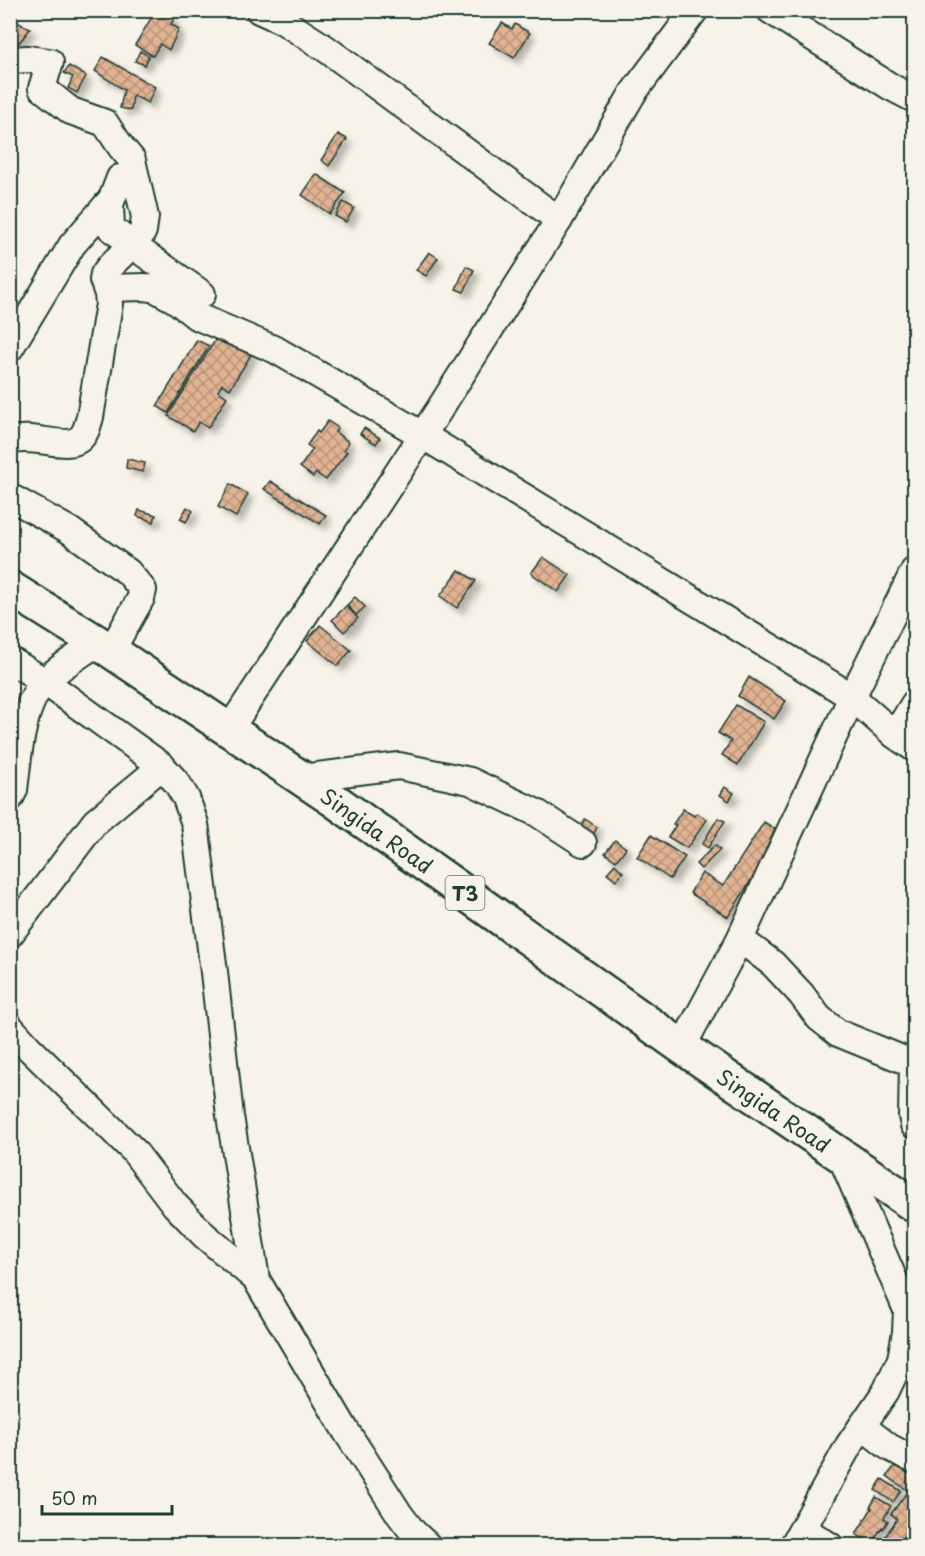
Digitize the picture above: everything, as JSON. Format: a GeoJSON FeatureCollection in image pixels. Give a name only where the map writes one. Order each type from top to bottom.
{"type":"FeatureCollection","features":[{"type":"Feature","properties":{"kind":"highway","name":"Singida Road"},"geometry":{"type":"LineString","coordinates":[[10,588],[104,647],[301,778],[682,1047],[915,1205]]}},
{"type":"Feature","properties":{"kind":"street"},"geometry":{"type":"LineString","coordinates":[[259,10],[283,21],[325,48],[559,220]]}},
{"type":"Feature","properties":{"kind":"street"},"geometry":{"type":"LineString","coordinates":[[229,730],[559,220],[633,93],[695,10]]}},
{"type":"Feature","properties":{"kind":"street"},"geometry":{"type":"LineString","coordinates":[[770,10],[891,87],[915,99]]}},
{"type":"Feature","properties":{"kind":"street"},"geometry":{"type":"LineString","coordinates":[[10,441],[26,438],[67,444],[74,443],[85,434],[90,417],[109,304],[107,288],[103,280],[104,274],[138,239],[143,231],[145,217],[132,160],[105,123],[71,111],[42,88],[50,62],[27,59],[11,61]]}},
{"type":"Feature","properties":{"kind":"street"},"geometry":{"type":"LineString","coordinates":[[10,348],[72,245],[116,189],[110,204],[111,228],[202,294]]}},
{"type":"Feature","properties":{"kind":"street"},"geometry":{"type":"LineString","coordinates":[[107,288],[145,287],[166,294],[196,316],[276,350],[422,435],[852,697],[905,741],[915,704]]}},
{"type":"Feature","properties":{"kind":"street"},"geometry":{"type":"LineString","coordinates":[[10,497],[69,530],[129,572],[143,590],[141,598],[104,647],[44,681],[31,701],[21,737],[14,790],[10,798]]}},
{"type":"Feature","properties":{"kind":"street"},"geometry":{"type":"LineString","coordinates":[[682,1047],[740,939],[852,697],[915,571]]}},
{"type":"Feature","properties":{"kind":"street"},"geometry":{"type":"LineString","coordinates":[[10,660],[44,681],[162,766],[186,798],[195,824],[231,1116],[256,1279]]}},
{"type":"Feature","properties":{"kind":"street"},"geometry":{"type":"LineString","coordinates":[[10,934],[95,822],[162,766]]}},
{"type":"Feature","properties":{"kind":"street"},"geometry":{"type":"LineString","coordinates":[[301,778],[399,766],[470,781],[537,813],[583,843]]}},
{"type":"Feature","properties":{"kind":"street"},"geometry":{"type":"LineString","coordinates":[[740,939],[773,964],[801,994],[819,1018],[838,1033],[914,1063],[912,1116],[915,1125]]}},
{"type":"Feature","properties":{"kind":"street"},"geometry":{"type":"LineString","coordinates":[[791,953],[801,994]]}},
{"type":"Feature","properties":{"kind":"street"},"geometry":{"type":"LineString","coordinates":[[10,1027],[133,1150],[164,1192],[198,1229],[256,1279],[346,1431],[400,1515],[413,1532],[428,1545]]}},
{"type":"Feature","properties":{"kind":"street"},"geometry":{"type":"LineString","coordinates":[[841,1155],[907,1310],[901,1359],[886,1392]]}},
{"type":"Feature","properties":{"kind":"street"},"geometry":{"type":"LineString","coordinates":[[830,1545],[798,1537],[849,1445],[886,1392],[915,1357]]}},
{"type":"Feature","properties":{"kind":"street"},"geometry":{"type":"LineString","coordinates":[[862,1426],[889,1447],[915,1460]]}},
{"type":"Feature","properties":{"kind":"building"},"geometry":{"type":"Polygon","coordinates":[[[156,10],[174,19],[171,24],[179,29],[169,50],[160,44],[153,56],[135,45],[156,10]]]}},
{"type":"Feature","properties":{"kind":"building"},"geometry":{"type":"Polygon","coordinates":[[[10,18],[30,29],[19,43],[10,37],[10,18]]]}},
{"type":"Feature","properties":{"kind":"building"},"geometry":{"type":"Polygon","coordinates":[[[502,23],[512,29],[515,24],[530,33],[514,58],[489,43],[502,23]]]}},
{"type":"Feature","properties":{"kind":"building"},"geometry":{"type":"Polygon","coordinates":[[[140,51],[149,56],[145,65],[135,61],[140,51]]]}},
{"type":"Feature","properties":{"kind":"building"},"geometry":{"type":"Polygon","coordinates":[[[103,57],[155,87],[148,103],[133,95],[131,110],[120,108],[124,90],[95,71],[103,57]]]}},
{"type":"Feature","properties":{"kind":"building"},"geometry":{"type":"Polygon","coordinates":[[[69,66],[86,76],[77,93],[68,88],[73,77],[64,73],[69,66]]]}},
{"type":"Feature","properties":{"kind":"building"},"geometry":{"type":"Polygon","coordinates":[[[338,134],[347,139],[329,166],[321,160],[338,134]]]}},
{"type":"Feature","properties":{"kind":"building"},"geometry":{"type":"Polygon","coordinates":[[[316,174],[345,193],[330,214],[302,195],[316,174]]]}},
{"type":"Feature","properties":{"kind":"building"},"geometry":{"type":"Polygon","coordinates":[[[343,202],[354,208],[346,222],[335,216],[343,202]]]}},
{"type":"Feature","properties":{"kind":"building"},"geometry":{"type":"Polygon","coordinates":[[[429,252],[438,258],[426,276],[416,270],[429,252]]]}},
{"type":"Feature","properties":{"kind":"building"},"geometry":{"type":"Polygon","coordinates":[[[466,266],[474,270],[464,292],[456,289],[466,266]]]}},
{"type":"Feature","properties":{"kind":"building"},"geometry":{"type":"Polygon","coordinates":[[[219,334],[252,353],[230,389],[222,384],[218,391],[227,397],[208,428],[199,422],[193,431],[168,416],[219,334]]]}},
{"type":"Feature","properties":{"kind":"building"},"geometry":{"type":"Polygon","coordinates":[[[197,340],[209,346],[168,413],[157,406],[197,340]]]}},
{"type":"Feature","properties":{"kind":"building"},"geometry":{"type":"Polygon","coordinates":[[[328,421],[338,428],[335,432],[349,442],[344,450],[347,452],[326,480],[316,473],[313,477],[300,467],[313,449],[307,445],[328,421]]]}},
{"type":"Feature","properties":{"kind":"building"},"geometry":{"type":"Polygon","coordinates":[[[364,428],[380,438],[376,444],[360,434],[364,428]]]}},
{"type":"Feature","properties":{"kind":"building"},"geometry":{"type":"Polygon","coordinates":[[[127,459],[145,463],[143,472],[126,468],[127,459]]]}},
{"type":"Feature","properties":{"kind":"building"},"geometry":{"type":"Polygon","coordinates":[[[270,481],[326,515],[320,524],[264,489],[270,481]]]}},
{"type":"Feature","properties":{"kind":"building"},"geometry":{"type":"Polygon","coordinates":[[[230,484],[248,494],[236,517],[218,507],[230,484]]]}},
{"type":"Feature","properties":{"kind":"building"},"geometry":{"type":"Polygon","coordinates":[[[187,507],[193,511],[186,522],[180,519],[187,507]]]}},
{"type":"Feature","properties":{"kind":"building"},"geometry":{"type":"Polygon","coordinates":[[[139,510],[156,515],[154,522],[137,516],[139,510]]]}},
{"type":"Feature","properties":{"kind":"building"},"geometry":{"type":"Polygon","coordinates":[[[543,557],[570,575],[558,592],[531,573],[543,557]]]}},
{"type":"Feature","properties":{"kind":"building"},"geometry":{"type":"Polygon","coordinates":[[[459,570],[476,581],[457,608],[440,596],[459,570]]]}},
{"type":"Feature","properties":{"kind":"building"},"geometry":{"type":"Polygon","coordinates":[[[355,597],[365,607],[356,615],[347,605],[355,597]]]}},
{"type":"Feature","properties":{"kind":"building"},"geometry":{"type":"Polygon","coordinates":[[[346,606],[358,618],[344,632],[332,620],[346,606]]]}},
{"type":"Feature","properties":{"kind":"building"},"geometry":{"type":"Polygon","coordinates":[[[320,625],[351,650],[338,666],[307,641],[320,625]]]}},
{"type":"Feature","properties":{"kind":"building"},"geometry":{"type":"Polygon","coordinates":[[[749,677],[786,701],[774,719],[738,696],[749,677]]]}},
{"type":"Feature","properties":{"kind":"building"},"geometry":{"type":"Polygon","coordinates":[[[736,705],[764,722],[738,765],[722,755],[731,741],[718,733],[736,705]]]}},
{"type":"Feature","properties":{"kind":"building"},"geometry":{"type":"Polygon","coordinates":[[[725,787],[734,793],[729,801],[720,795],[725,787]]]}},
{"type":"Feature","properties":{"kind":"building"},"geometry":{"type":"Polygon","coordinates":[[[683,809],[694,816],[697,813],[707,820],[687,848],[668,837],[683,809]]]}},
{"type":"Feature","properties":{"kind":"building"},"geometry":{"type":"Polygon","coordinates":[[[718,818],[725,821],[708,848],[702,844],[718,818]]]}},
{"type":"Feature","properties":{"kind":"building"},"geometry":{"type":"Polygon","coordinates":[[[585,819],[597,827],[590,842],[582,837],[587,830],[581,826],[585,819]]]}},
{"type":"Feature","properties":{"kind":"building"},"geometry":{"type":"Polygon","coordinates":[[[764,822],[781,833],[728,917],[690,893],[702,873],[723,886],[764,822]]]}},
{"type":"Feature","properties":{"kind":"building"},"geometry":{"type":"Polygon","coordinates":[[[651,835],[685,857],[670,879],[637,857],[651,835]]]}},
{"type":"Feature","properties":{"kind":"building"},"geometry":{"type":"Polygon","coordinates":[[[615,840],[626,848],[616,861],[605,853],[615,840]]]}},
{"type":"Feature","properties":{"kind":"building"},"geometry":{"type":"Polygon","coordinates":[[[715,845],[720,850],[701,869],[696,864],[715,845]]]}},
{"type":"Feature","properties":{"kind":"building"},"geometry":{"type":"Polygon","coordinates":[[[615,864],[623,872],[616,880],[607,873],[615,864]]]}},
{"type":"Feature","properties":{"kind":"building"},"geometry":{"type":"Polygon","coordinates":[[[896,1464],[914,1477],[914,1485],[910,1492],[887,1476],[896,1464]]]}},
{"type":"Feature","properties":{"kind":"building"},"geometry":{"type":"Polygon","coordinates":[[[882,1479],[901,1491],[893,1502],[875,1490],[882,1479]]]}},
{"type":"Feature","properties":{"kind":"building"},"geometry":{"type":"Polygon","coordinates":[[[905,1495],[914,1502],[914,1532],[909,1528],[897,1546],[879,1546],[897,1519],[891,1514],[905,1495]]]}},
{"type":"Feature","properties":{"kind":"building"},"geometry":{"type":"Polygon","coordinates":[[[876,1497],[891,1506],[884,1518],[888,1521],[870,1546],[865,1546],[863,1544],[865,1540],[856,1534],[876,1497]]]}}]}
